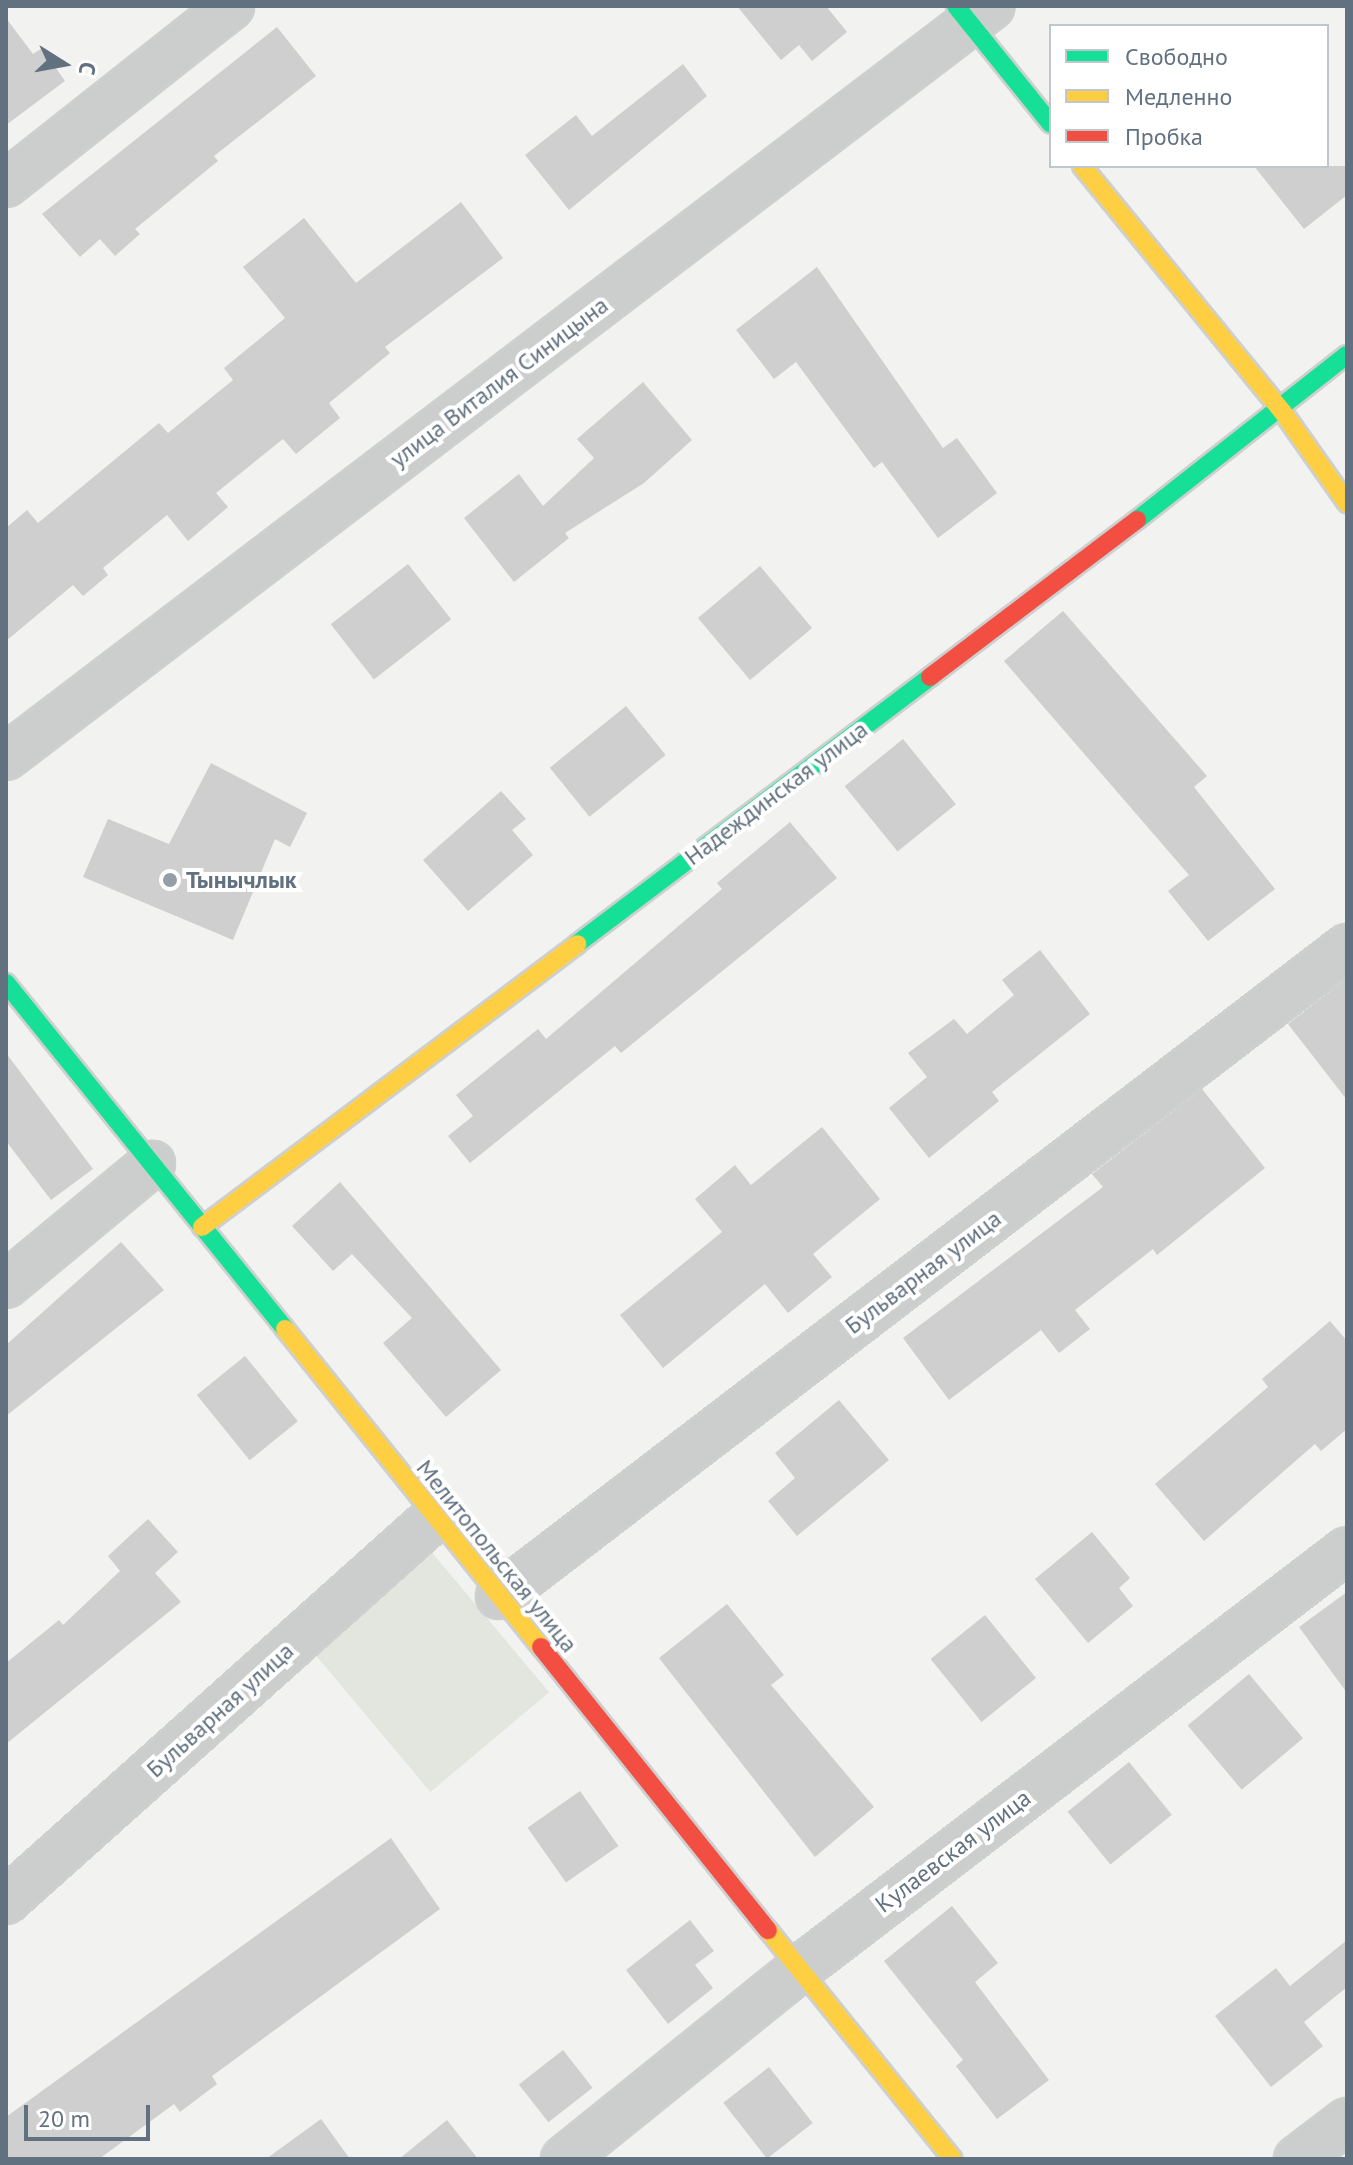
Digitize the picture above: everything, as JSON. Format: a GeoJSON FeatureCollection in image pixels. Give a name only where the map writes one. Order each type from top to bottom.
{"type":"FeatureCollection","features":[{"type":"Feature","properties":{"kind":"street"},"geometry":{"type":"LineString","coordinates":[[6,184],[231,6]]}},
{"type":"Feature","properties":{"kind":"street"},"geometry":{"type":"LineString","coordinates":[[973,12],[1049,121]]}},
{"type":"Feature","properties":{"kind":"street","name":"улица Виталия Синицына"},"geometry":{"type":"LineString","coordinates":[[6,757],[973,12]]}},
{"type":"Feature","properties":{"kind":"street"},"geometry":{"type":"LineString","coordinates":[[1084,168],[1282,411],[1347,503]]}},
{"type":"Feature","properties":{"kind":"street","name":"Надеждинская улица"},"geometry":{"type":"LineString","coordinates":[[202,1227],[1282,411],[1347,355]]}},
{"type":"Feature","properties":{"kind":"street","name":"Бульварная улица"},"geometry":{"type":"LineString","coordinates":[[499,1596],[1347,947]]}},
{"type":"Feature","properties":{"kind":"street","name":"Мелитопольская улица"},"geometry":{"type":"LineString","coordinates":[[6,983],[434,1518],[802,1967],[953,2159]]}},
{"type":"Feature","properties":{"kind":"street"},"geometry":{"type":"LineString","coordinates":[[6,1285],[152,1164]]}},
{"type":"Feature","properties":{"kind":"street","name":"Бульварная улица"},"geometry":{"type":"LineString","coordinates":[[6,1901],[434,1518]]}},
{"type":"Feature","properties":{"kind":"street","name":"Кулаевская улица"},"geometry":{"type":"LineString","coordinates":[[564,2159],[802,1967],[1347,1550]]}},
{"type":"Feature","properties":{"kind":"street"},"geometry":{"type":"LineString","coordinates":[[1297,2159],[1347,2121]]}},
{"type":"Feature","properties":{"kind":"shaded area"},"geometry":{"type":"Polygon","coordinates":[[[429,1549],[549,1692],[430,1792],[310,1649],[429,1549]]]}},
{"type":"Feature","properties":{"kind":"building"},"geometry":{"type":"Polygon","coordinates":[[[737,6],[826,6],[847,32],[812,61],[799,45],[781,60],[737,6]]]}},
{"type":"Feature","properties":{"kind":"building"},"geometry":{"type":"Polygon","coordinates":[[[6,18],[33,54],[42,48],[65,81],[6,125],[6,18]]]}},
{"type":"Feature","properties":{"kind":"building"},"geometry":{"type":"Polygon","coordinates":[[[277,27],[316,76],[214,156],[218,161],[135,229],[140,234],[115,256],[100,239],[80,257],[42,214],[277,27]]]}},
{"type":"Feature","properties":{"kind":"building"},"geometry":{"type":"Polygon","coordinates":[[[683,64],[707,96],[569,210],[525,155],[576,115],[592,136],[683,64]]]}},
{"type":"Feature","properties":{"kind":"building"},"geometry":{"type":"Polygon","coordinates":[[[1347,166],[1347,195],[1304,229],[1256,168],[1347,166]]]}},
{"type":"Feature","properties":{"kind":"building"},"geometry":{"type":"Polygon","coordinates":[[[461,202],[503,258],[385,347],[390,353],[329,403],[340,418],[296,454],[283,439],[216,493],[228,507],[188,541],[167,515],[103,568],[108,575],[83,596],[73,585],[6,641],[6,528],[27,510],[38,523],[159,423],[168,433],[233,380],[224,368],[285,318],[243,267],[304,218],[356,283],[461,202]]]}},
{"type":"Feature","properties":{"kind":"building"},"geometry":{"type":"Polygon","coordinates":[[[817,267],[943,448],[957,438],[997,493],[938,538],[882,462],[874,468],[796,362],[774,379],[736,330],[817,267]]]}},
{"type":"Feature","properties":{"kind":"building"},"geometry":{"type":"Polygon","coordinates":[[[643,382],[692,440],[644,483],[565,533],[569,538],[514,582],[464,518],[519,474],[543,506],[594,458],[577,439],[643,382]]]}},
{"type":"Feature","properties":{"kind":"building"},"geometry":{"type":"Polygon","coordinates":[[[408,564],[451,619],[374,679],[331,624],[408,564]]]}},
{"type":"Feature","properties":{"kind":"building"},"geometry":{"type":"Polygon","coordinates":[[[760,566],[812,628],[750,680],[698,618],[760,566]]]}},
{"type":"Feature","properties":{"kind":"building"},"geometry":{"type":"Polygon","coordinates":[[[1063,611],[1207,776],[1194,787],[1275,889],[1208,941],[1168,891],[1189,875],[1004,661],[1063,611]]]}},
{"type":"Feature","properties":{"kind":"building"},"geometry":{"type":"Polygon","coordinates":[[[626,706],[666,755],[589,817],[550,768],[626,706]]]}},
{"type":"Feature","properties":{"kind":"building"},"geometry":{"type":"Polygon","coordinates":[[[903,739],[956,804],[898,851],[845,786],[903,739]]]}},
{"type":"Feature","properties":{"kind":"building"},"geometry":{"type":"Polygon","coordinates":[[[211,763],[307,813],[290,847],[275,839],[233,940],[83,877],[108,819],[169,844],[211,763]]]}},
{"type":"Feature","properties":{"kind":"building"},"geometry":{"type":"Polygon","coordinates":[[[501,791],[526,819],[512,830],[533,855],[468,911],[423,860],[501,791]]]}},
{"type":"Feature","properties":{"kind":"building"},"geometry":{"type":"Polygon","coordinates":[[[790,822],[837,878],[621,1053],[615,1046],[470,1163],[448,1136],[473,1116],[456,1095],[538,1029],[546,1039],[722,889],[717,883],[790,822]]]}},
{"type":"Feature","properties":{"kind":"building"},"geometry":{"type":"Polygon","coordinates":[[[1040,950],[1090,1014],[992,1092],[999,1101],[929,1158],[889,1108],[927,1077],[908,1053],[954,1019],[967,1034],[1014,995],[1002,980],[1040,950]]]}},
{"type":"Feature","properties":{"kind":"building"},"geometry":{"type":"Polygon","coordinates":[[[1347,978],[1347,1100],[1288,1024],[1347,978]]]}},
{"type":"Feature","properties":{"kind":"building"},"geometry":{"type":"Polygon","coordinates":[[[6,1053],[93,1169],[51,1200],[6,1141],[6,1053]]]}},
{"type":"Feature","properties":{"kind":"building"},"geometry":{"type":"Polygon","coordinates":[[[1202,1089],[1265,1168],[1157,1255],[1153,1249],[1075,1310],[1090,1329],[1059,1353],[1041,1330],[949,1400],[903,1338],[1103,1187],[1092,1174],[1202,1089]]]}},
{"type":"Feature","properties":{"kind":"building"},"geometry":{"type":"Polygon","coordinates":[[[822,1127],[880,1199],[813,1254],[832,1277],[788,1313],[765,1284],[663,1368],[620,1315],[722,1232],[695,1199],[735,1165],[751,1185],[822,1127]]]}},
{"type":"Feature","properties":{"kind":"building"},"geometry":{"type":"Polygon","coordinates":[[[340,1182],[501,1370],[446,1417],[383,1343],[412,1318],[352,1254],[333,1271],[292,1226],[340,1182]]]}},
{"type":"Feature","properties":{"kind":"building"},"geometry":{"type":"Polygon","coordinates":[[[121,1242],[164,1290],[6,1416],[6,1345],[121,1242]]]}},
{"type":"Feature","properties":{"kind":"building"},"geometry":{"type":"Polygon","coordinates":[[[1330,1321],[1347,1341],[1347,1429],[1321,1451],[1315,1444],[1204,1541],[1155,1484],[1268,1387],[1262,1379],[1330,1321]]]}},
{"type":"Feature","properties":{"kind":"building"},"geometry":{"type":"Polygon","coordinates":[[[245,1356],[298,1421],[250,1460],[197,1395],[245,1356]]]}},
{"type":"Feature","properties":{"kind":"building"},"geometry":{"type":"Polygon","coordinates":[[[839,1400],[889,1460],[797,1536],[768,1501],[795,1478],[775,1453],[839,1400]]]}},
{"type":"Feature","properties":{"kind":"building"},"geometry":{"type":"Polygon","coordinates":[[[148,1519],[178,1552],[155,1573],[181,1602],[6,1744],[6,1663],[59,1620],[63,1625],[120,1571],[108,1556],[148,1519]]]}},
{"type":"Feature","properties":{"kind":"building"},"geometry":{"type":"Polygon","coordinates":[[[1092,1532],[1130,1578],[1119,1588],[1133,1606],[1088,1643],[1035,1579],[1092,1532]]]}},
{"type":"Feature","properties":{"kind":"building"},"geometry":{"type":"Polygon","coordinates":[[[1347,1592],[1347,1693],[1299,1627],[1347,1592]]]}},
{"type":"Feature","properties":{"kind":"building"},"geometry":{"type":"Polygon","coordinates":[[[727,1604],[784,1675],[771,1685],[874,1807],[815,1857],[659,1658],[727,1604]]]}},
{"type":"Feature","properties":{"kind":"building"},"geometry":{"type":"Polygon","coordinates":[[[985,1615],[1036,1678],[982,1722],[931,1659],[985,1615]]]}},
{"type":"Feature","properties":{"kind":"building"},"geometry":{"type":"Polygon","coordinates":[[[1249,1674],[1303,1738],[1242,1790],[1188,1725],[1249,1674]]]}},
{"type":"Feature","properties":{"kind":"building"},"geometry":{"type":"Polygon","coordinates":[[[1129,1762],[1172,1815],[1110,1865],[1068,1812],[1129,1762]]]}},
{"type":"Feature","properties":{"kind":"building"},"geometry":{"type":"Polygon","coordinates":[[[580,1791],[618,1846],[566,1883],[528,1828],[580,1791]]]}},
{"type":"Feature","properties":{"kind":"building"},"geometry":{"type":"Polygon","coordinates":[[[391,1838],[440,1909],[212,2076],[217,2084],[180,2112],[174,2104],[99,2159],[6,2159],[6,2117],[391,1838]]]}},
{"type":"Feature","properties":{"kind":"building"},"geometry":{"type":"Polygon","coordinates":[[[952,1906],[998,1963],[975,1982],[1049,2080],[997,2119],[956,2066],[963,2060],[884,1961],[952,1906]]]}},
{"type":"Feature","properties":{"kind":"building"},"geometry":{"type":"Polygon","coordinates":[[[690,1920],[714,1951],[695,1965],[713,1988],[668,2024],[626,1970],[690,1920]]]}},
{"type":"Feature","properties":{"kind":"building"},"geometry":{"type":"Polygon","coordinates":[[[1347,1940],[1347,1987],[1304,2022],[1323,2046],[1271,2087],[1215,2016],[1276,1968],[1290,1986],[1347,1940]]]}},
{"type":"Feature","properties":{"kind":"building"},"geometry":{"type":"Polygon","coordinates":[[[563,2050],[593,2088],[548,2122],[519,2084],[563,2050]]]}},
{"type":"Feature","properties":{"kind":"building"},"geometry":{"type":"Polygon","coordinates":[[[769,2067],[813,2123],[767,2159],[723,2103],[769,2067]]]}},
{"type":"Feature","properties":{"kind":"building"},"geometry":{"type":"Polygon","coordinates":[[[321,2119],[350,2159],[266,2159],[321,2119]]]}},
{"type":"Feature","properties":{"kind":"building"},"geometry":{"type":"Polygon","coordinates":[[[447,2120],[478,2159],[399,2159],[447,2120]]]}},
{"type":"Feature","properties":{"kind":"traffic: fast"},"geometry":{"type":"LineString","coordinates":[[956,6],[1049,122]]}},
{"type":"Feature","properties":{"kind":"traffic: fast"},"geometry":{"type":"LineString","coordinates":[[1137,520],[1347,355]]}},
{"type":"Feature","properties":{"kind":"traffic: fast"},"geometry":{"type":"LineString","coordinates":[[577,944],[930,677]]}},
{"type":"Feature","properties":{"kind":"traffic: fast"},"geometry":{"type":"LineString","coordinates":[[6,983],[285,1329]]}},
{"type":"Feature","properties":{"kind":"traffic: slow"},"geometry":{"type":"LineString","coordinates":[[1084,168],[1282,411],[1347,503]]}},
{"type":"Feature","properties":{"kind":"traffic: slow"},"geometry":{"type":"LineString","coordinates":[[202,1227],[577,944]]}},
{"type":"Feature","properties":{"kind":"traffic: slow"},"geometry":{"type":"LineString","coordinates":[[285,1329],[541,1647]]}},
{"type":"Feature","properties":{"kind":"traffic: slow"},"geometry":{"type":"LineString","coordinates":[[768,1930],[953,2159]]}},
{"type":"Feature","properties":{"kind":"traffic: jam"},"geometry":{"type":"LineString","coordinates":[[930,677],[1137,520]]}},
{"type":"Feature","properties":{"kind":"traffic: jam"},"geometry":{"type":"LineString","coordinates":[[541,1647],[768,1930]]}},
{"type":"Feature","properties":{"kind":"place","name":"Тынычлык"},"geometry":{"type":"Point","coordinates":[170,880]}}]}
